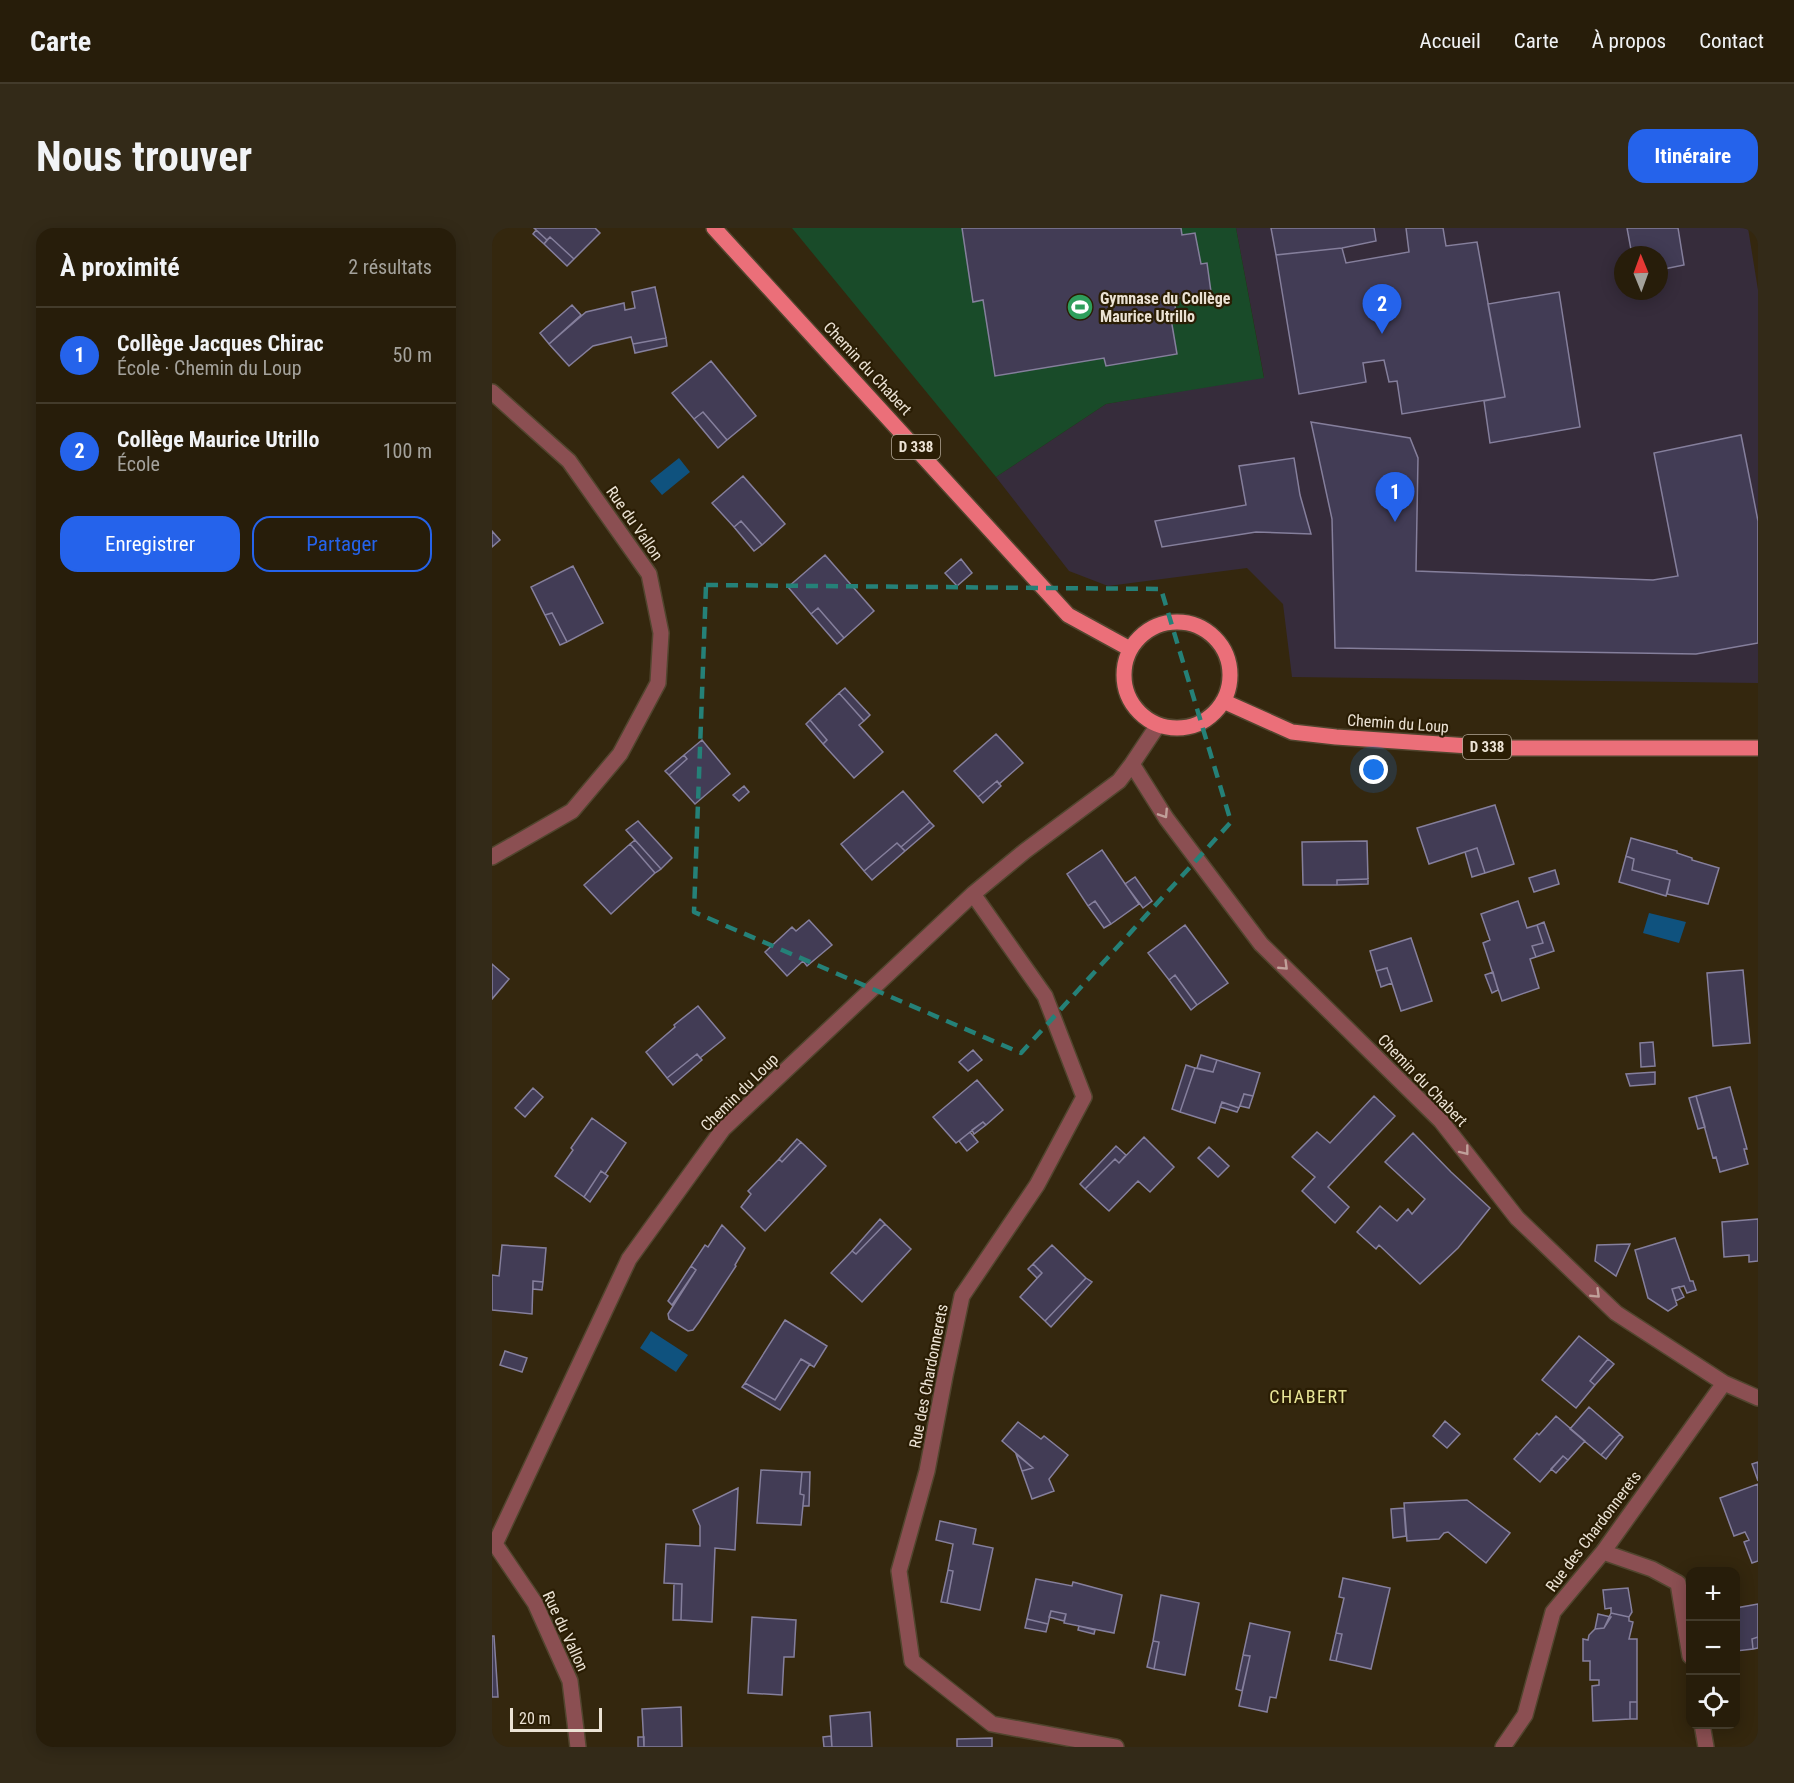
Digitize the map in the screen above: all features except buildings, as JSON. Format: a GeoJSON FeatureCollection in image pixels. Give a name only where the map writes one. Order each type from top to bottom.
{"type":"FeatureCollection","features":[{"type":"Feature","properties":{"kind":"main road","name":"Chemin du Chabert"},"geometry":{"type":"LineString","coordinates":[[714,228],[1068,615],[1130,649]]}},
{"type":"Feature","properties":{"kind":"main road"},"geometry":{"type":"LineString","coordinates":[[1163,623],[1196,625],[1212,635],[1225,652],[1230,670],[1223,701],[1208,718],[1192,726],[1177,728],[1158,725],[1138,712],[1128,697],[1123,672],[1130,649],[1139,637],[1163,623]]}},
{"type":"Feature","properties":{"kind":"main road","name":"Chemin du Loup"},"geometry":{"type":"LineString","coordinates":[[1223,701],[1292,732],[1336,737],[1499,748],[1758,748]]}},
{"type":"Feature","properties":{"kind":"street","name":"Rue du Vallon"},"geometry":{"type":"LineString","coordinates":[[492,392],[569,461],[642,564],[649,574],[662,633],[658,683],[620,754],[572,811],[492,857]]}},
{"type":"Feature","properties":{"kind":"street","name":"Chemin du Loup"},"geometry":{"type":"LineString","coordinates":[[494,1543],[629,1258],[723,1129],[973,894],[1025,851],[1119,781],[1158,725]]}},
{"type":"Feature","properties":{"kind":"street","name":"Chemin du Chabert"},"geometry":{"type":"LineString","coordinates":[[1132,764],[1166,818],[1261,944],[1441,1121],[1517,1218],[1616,1313],[1724,1383],[1758,1398]]}},
{"type":"Feature","properties":{"kind":"street","name":"Rue des Chardonnerets"},"geometry":{"type":"LineString","coordinates":[[973,894],[1045,996],[1084,1097],[1036,1185],[962,1296],[927,1472],[899,1570],[912,1661],[992,1724],[1100,1746],[1116,1747]]}},
{"type":"Feature","properties":{"kind":"street","name":"Rue des Chardonnerets"},"geometry":{"type":"LineString","coordinates":[[1503,1747],[1525,1715],[1553,1612],[1603,1552],[1724,1383]]}},
{"type":"Feature","properties":{"kind":"street","name":"Rue du Vallon"},"geometry":{"type":"LineString","coordinates":[[494,1543],[535,1603],[570,1681],[578,1747]]}},
{"type":"Feature","properties":{"kind":"street"},"geometry":{"type":"LineString","coordinates":[[1603,1552],[1652,1569],[1678,1583],[1686,1632]]}},
{"type":"Feature","properties":{"kind":"street"},"geometry":{"type":"LineString","coordinates":[[1703,1729],[1706,1747]]}},
{"type":"Feature","properties":{"kind":"highlighted area"},"geometry":{"type":"Polygon","coordinates":[[[706,585],[1161,589],[1231,822],[1021,1053],[694,912],[706,585]]]}},
{"type":"Feature","properties":{"kind":"shaded area"},"geometry":{"type":"Polygon","coordinates":[[[1236,228],[1748,228],[1758,290],[1758,683],[1292,677],[1283,604],[1247,568],[1108,586],[1069,571],[996,477],[1106,404],[1264,377],[1236,228]]]}},
{"type":"Feature","properties":{"kind":"green space"},"geometry":{"type":"Polygon","coordinates":[[[792,228],[1236,228],[1264,378],[1106,404],[996,477],[792,228]]]}},
{"type":"Feature","properties":{"kind":"water"},"geometry":{"type":"Polygon","coordinates":[[[679,458],[690,472],[662,495],[650,481],[679,458]]]}},
{"type":"Feature","properties":{"kind":"water"},"geometry":{"type":"Polygon","coordinates":[[[1649,913],[1686,922],[1679,943],[1643,933],[1649,913]]]}},
{"type":"Feature","properties":{"kind":"water"},"geometry":{"type":"Polygon","coordinates":[[[651,1331],[688,1355],[676,1372],[640,1348],[651,1331]]]}},
{"type":"Feature","properties":{"kind":"place","name":"Gymnase du Collège Maurice Utrillo"},"geometry":{"type":"Point","coordinates":[1080,307]}},
{"type":"Feature","properties":{"kind":"place","name":"Collège Maurice Utrillo"},"geometry":{"type":"Point","coordinates":[1382,334]}},
{"type":"Feature","properties":{"kind":"place","name":"Collège Jacques Chirac"},"geometry":{"type":"Point","coordinates":[1395,522]}},
{"type":"Feature","properties":{"kind":"district","name":"CHABERT"},"geometry":{"type":"Point","coordinates":[1309,1397]}}]}
